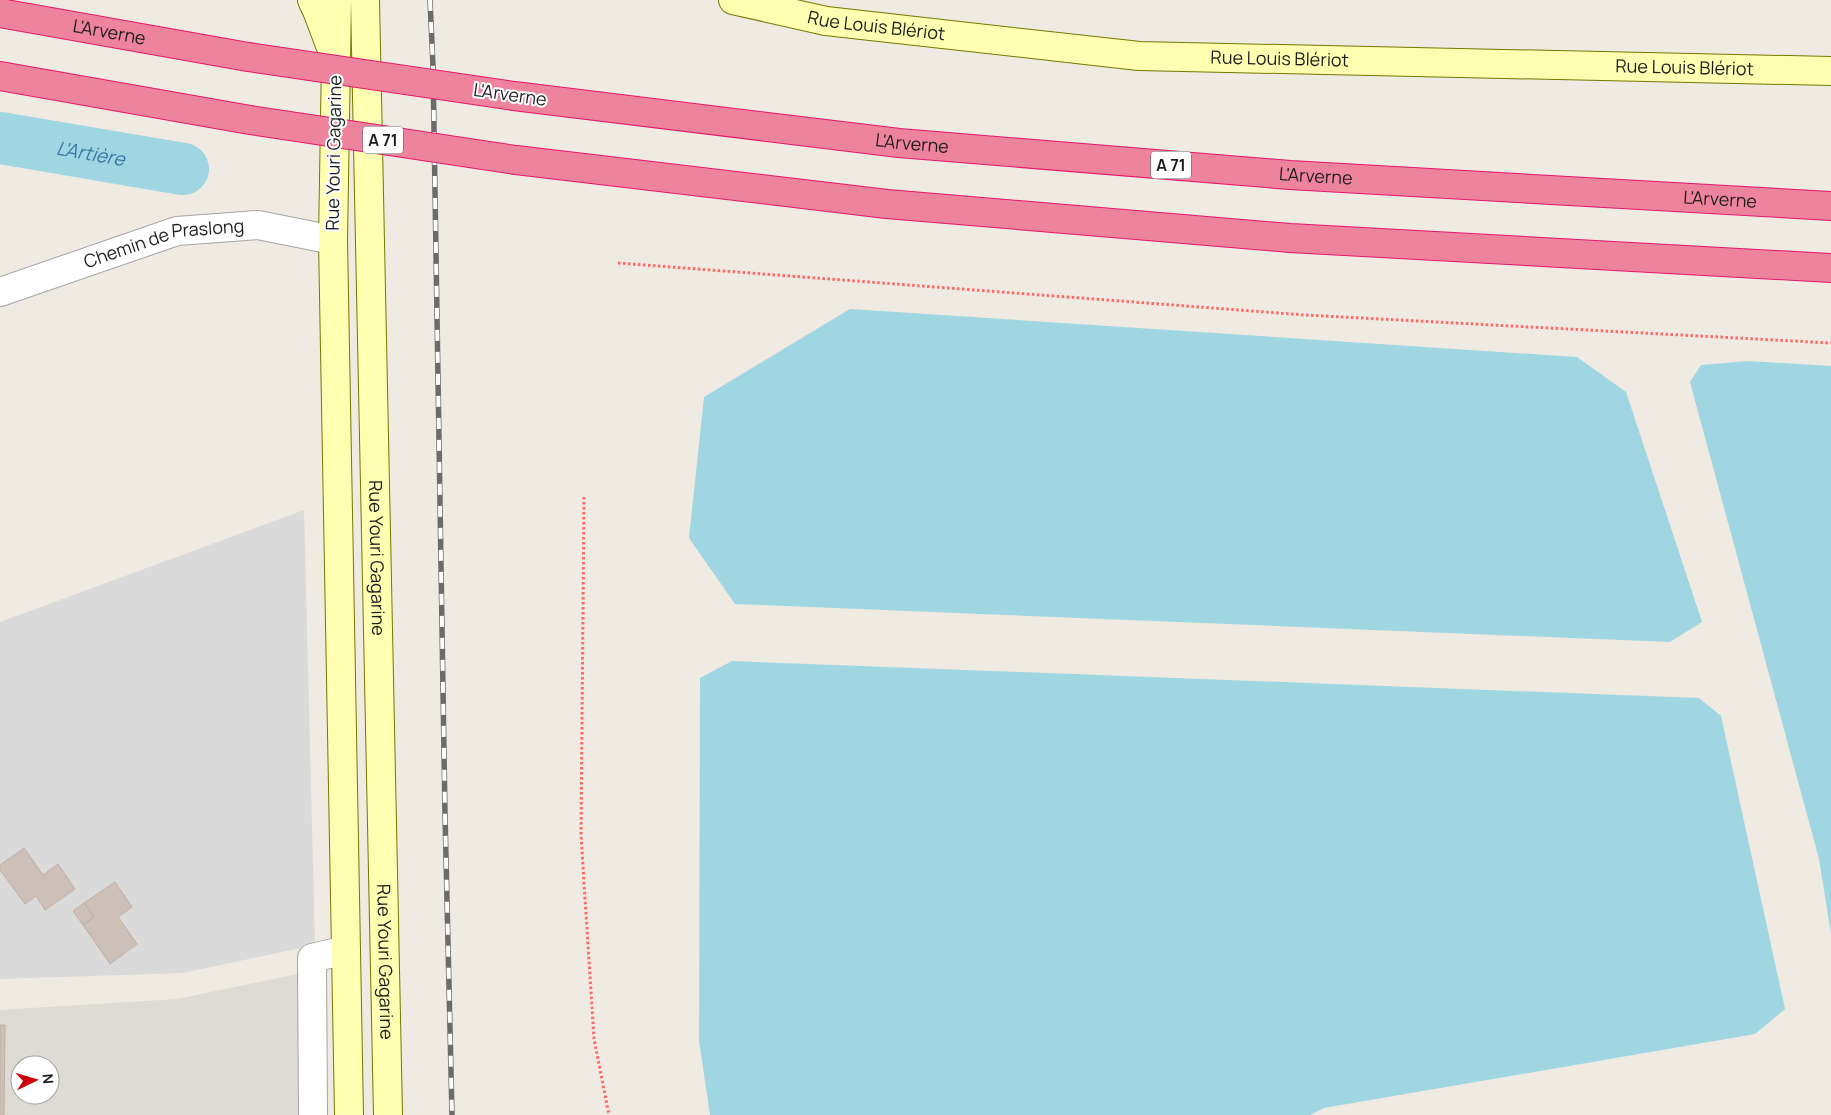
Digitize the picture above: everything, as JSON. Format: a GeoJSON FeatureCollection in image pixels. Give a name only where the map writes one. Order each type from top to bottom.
{"type":"FeatureCollection","features":[{"type":"Feature","properties":{"kind":"highway","name":"L'Arverne"},"geometry":{"type":"LineString","coordinates":[[0,13],[248,57],[514,96],[899,143],[1290,175],[1831,206]]}},
{"type":"Feature","properties":{"kind":"highway","name":"A 71"},"geometry":{"type":"LineString","coordinates":[[0,76],[250,120],[516,160],[886,204],[1290,238],[1831,268]]}},
{"type":"Feature","properties":{"kind":"main road"},"geometry":{"type":"LineString","coordinates":[[312,0],[336,61]]}},
{"type":"Feature","properties":{"kind":"main road","name":"Rue Youri Gagarine"},"geometry":{"type":"LineString","coordinates":[[336,0],[333,240],[349,1115]]}},
{"type":"Feature","properties":{"kind":"main road","name":"Rue Youri Gagarine"},"geometry":{"type":"LineString","coordinates":[[365,0],[388,1115]]}},
{"type":"Feature","properties":{"kind":"main road","name":"Rue Louis Blériot"},"geometry":{"type":"LineString","coordinates":[[734,0],[826,21],[1139,56],[1831,71]]}},
{"type":"Feature","properties":{"kind":"street","name":"Chemin de Praslong"},"geometry":{"type":"LineString","coordinates":[[0,292],[177,230],[258,226],[333,240]]}},
{"type":"Feature","properties":{"kind":"street"},"geometry":{"type":"LineString","coordinates":[[313,1115],[312,958],[346,950]]}},
{"type":"Feature","properties":{"kind":"path"},"geometry":{"type":"LineString","coordinates":[[618,263],[1305,315],[1831,343]]}},
{"type":"Feature","properties":{"kind":"path"},"geometry":{"type":"LineString","coordinates":[[584,497],[581,835],[594,1039],[609,1115]]}},
{"type":"Feature","properties":{"kind":"shaded area"},"geometry":{"type":"Polygon","coordinates":[[[304,510],[315,945],[183,973],[0,979],[0,622],[304,510]]]}},
{"type":"Feature","properties":{"kind":"shaded area"},"geometry":{"type":"Polygon","coordinates":[[[298,974],[300,1115],[0,1115],[0,1010],[177,999],[298,974]]]}},
{"type":"Feature","properties":{"kind":"water"},"geometry":{"type":"Polygon","coordinates":[[[850,309],[1577,357],[1626,392],[1702,622],[1670,642],[735,604],[689,538],[704,397],[850,309]]]}},
{"type":"Feature","properties":{"kind":"water"},"geometry":{"type":"Polygon","coordinates":[[[1748,361],[1831,366],[1831,934],[1819,859],[1690,382],[1701,365],[1748,361]]]}},
{"type":"Feature","properties":{"kind":"water"},"geometry":{"type":"Polygon","coordinates":[[[732,661],[1699,698],[1721,716],[1785,1009],[1755,1034],[1324,1108],[1310,1115],[710,1115],[699,1041],[700,678],[732,661]]]}},
{"type":"Feature","properties":{"kind":"building"},"geometry":{"type":"Polygon","coordinates":[[[24,848],[43,875],[58,864],[75,889],[45,910],[36,896],[25,904],[0,870],[0,865],[24,848]]]}},
{"type":"Feature","properties":{"kind":"building"},"geometry":{"type":"Polygon","coordinates":[[[115,882],[132,907],[118,917],[137,944],[110,964],[83,925],[94,917],[84,903],[115,882]]]}},
{"type":"Feature","properties":{"kind":"building"},"geometry":{"type":"Polygon","coordinates":[[[84,903],[94,917],[83,925],[73,911],[84,903]]]}},
{"type":"Feature","properties":{"kind":"building"},"geometry":{"type":"Polygon","coordinates":[[[0,1025],[5,1025],[4,1115],[0,1115],[0,1025]]]}},
{"type":"Feature","properties":{"kind":"waterway","name":"L'Artière"},"geometry":{"type":"LineString","coordinates":[[0,138],[183,169]]}},
{"type":"Feature","properties":{"kind":"railway"},"geometry":{"type":"LineString","coordinates":[[430,0],[433,66],[445,814],[452,1115]]}}]}
